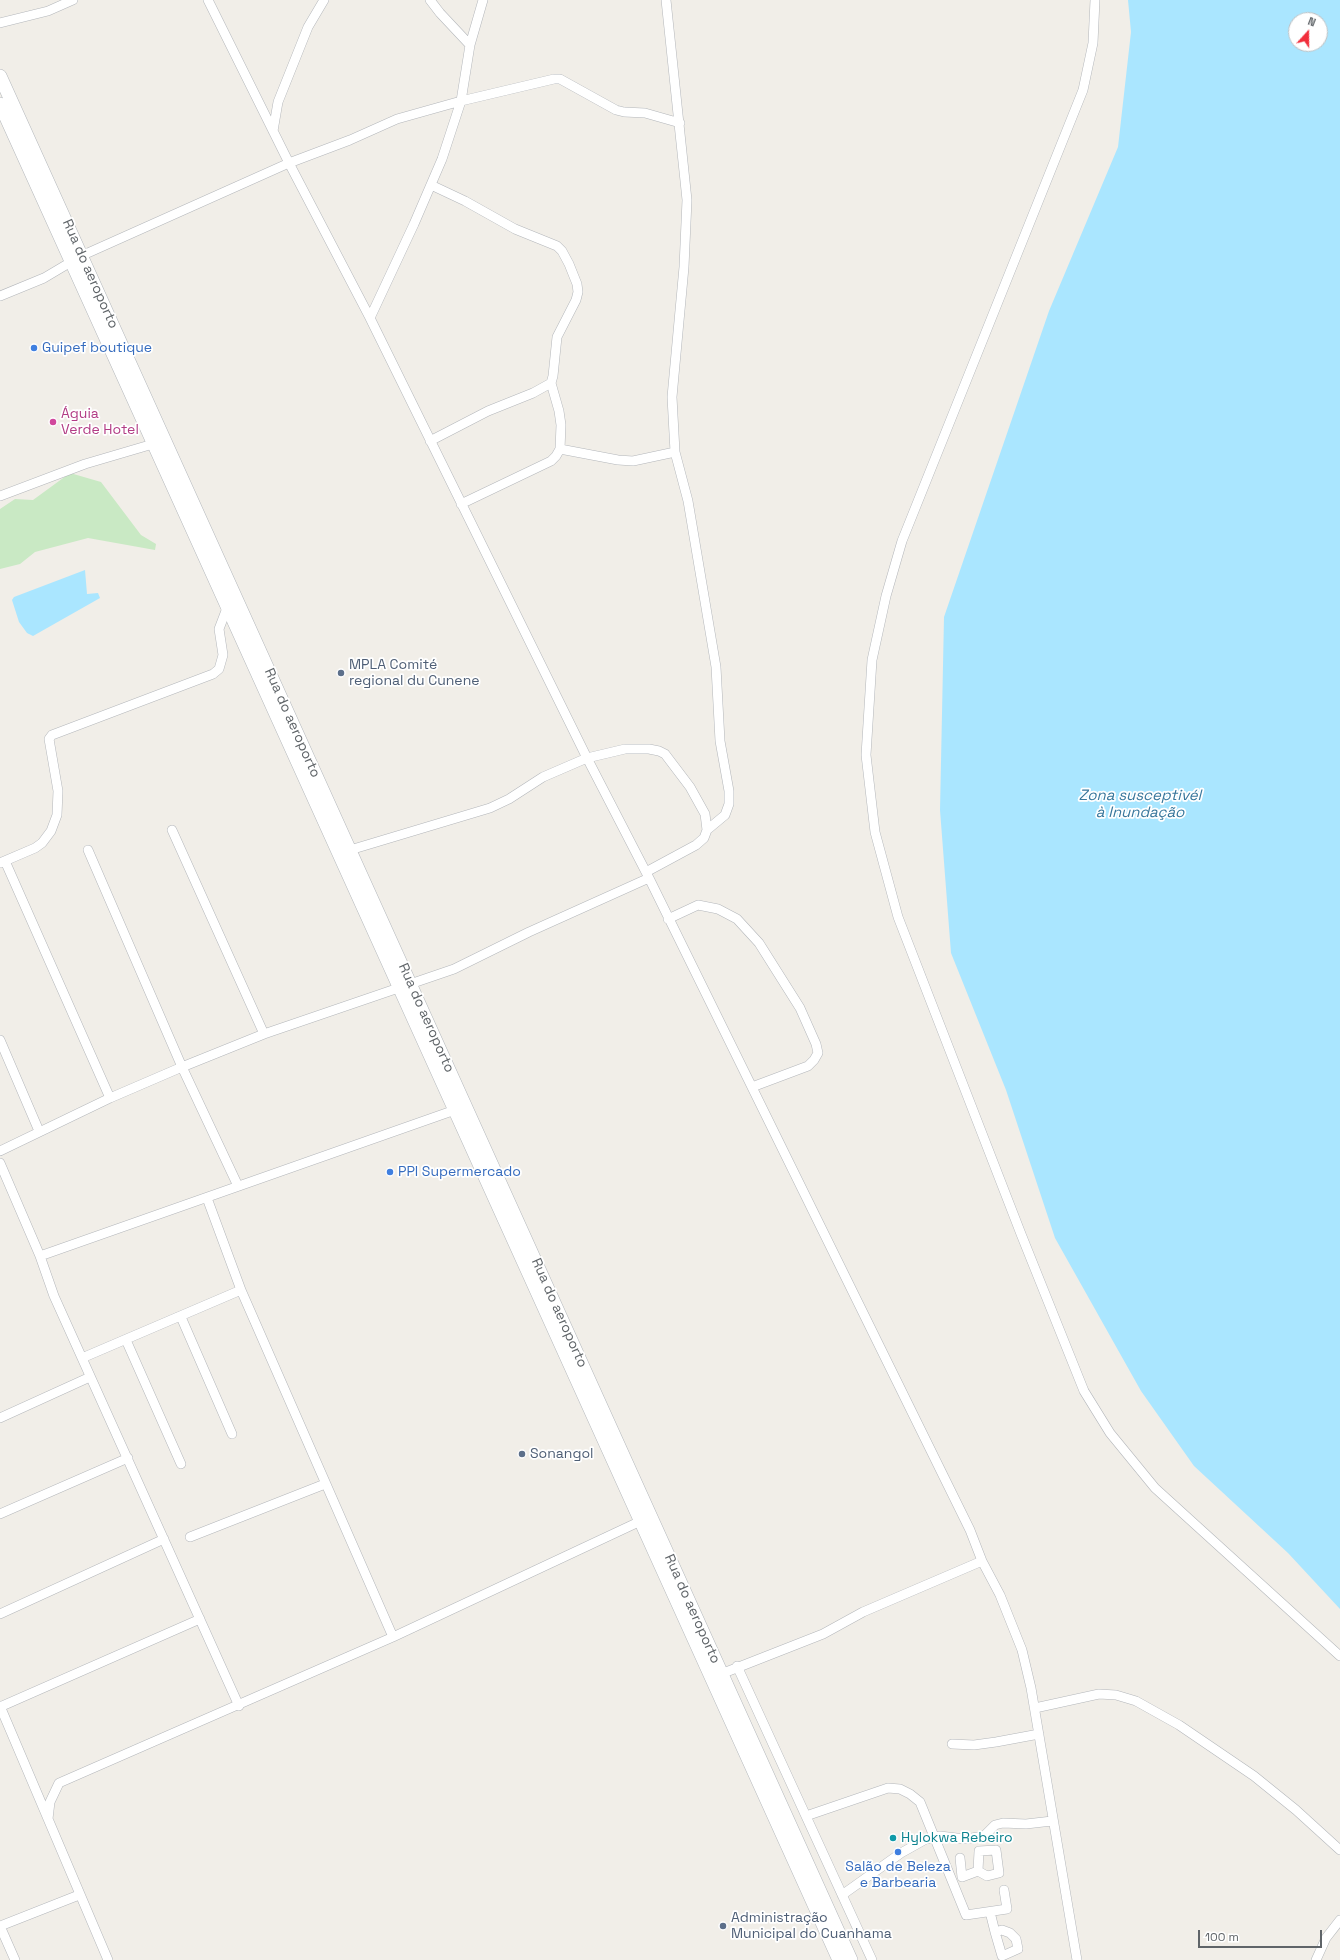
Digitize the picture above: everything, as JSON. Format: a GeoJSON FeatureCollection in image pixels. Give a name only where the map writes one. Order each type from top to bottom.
{"type":"FeatureCollection","features":[{"type":"Feature","properties":{"kind":"main road","name":"Rua do aeroporto"},"geometry":{"type":"LineString","coordinates":[[0,76],[153,444],[350,850],[455,1110],[645,1519],[721,1674],[851,1960]]}},
{"type":"Feature","properties":{"kind":"main road","name":"Rua do aeroporto"},"geometry":{"type":"LineString","coordinates":[[0,104],[76,259],[405,985],[645,1519],[839,1960]]}},
{"type":"Feature","properties":{"kind":"street"},"geometry":{"type":"LineString","coordinates":[[0,23],[48,11],[73,0]]}},
{"type":"Feature","properties":{"kind":"street"},"geometry":{"type":"LineString","coordinates":[[208,0],[289,163],[370,318],[587,758],[647,875],[970,1530],[982,1561],[1000,1595],[1020,1644],[1027,1669],[1035,1708],[1052,1822],[1077,1960]]}},
{"type":"Feature","properties":{"kind":"street"},"geometry":{"type":"LineString","coordinates":[[273,130],[278,102],[308,27],[324,0]]}},
{"type":"Feature","properties":{"kind":"street"},"geometry":{"type":"LineString","coordinates":[[430,0],[470,45]]}},
{"type":"Feature","properties":{"kind":"street"},"geometry":{"type":"LineString","coordinates":[[370,318],[442,159],[461,101],[470,45],[483,0]]}},
{"type":"Feature","properties":{"kind":"street"},"geometry":{"type":"LineString","coordinates":[[666,0],[687,200],[684,267],[672,397],[675,452],[688,501],[716,668],[720,741],[729,791],[729,804],[725,815],[707,830]]}},
{"type":"Feature","properties":{"kind":"street"},"geometry":{"type":"LineString","coordinates":[[1095,0],[1093,44],[1083,90],[902,541],[886,596],[872,660],[866,754],[875,832],[898,916],[1021,1234],[1084,1390],[1110,1433],[1155,1488],[1340,1656]]}},
{"type":"Feature","properties":{"kind":"street"},"geometry":{"type":"LineString","coordinates":[[0,296],[44,278],[76,259],[289,163],[350,140],[398,119],[461,101],[554,79],[560,79],[616,110],[645,113],[680,123]]}},
{"type":"Feature","properties":{"kind":"street"},"geometry":{"type":"LineString","coordinates":[[430,441],[488,411],[533,393],[551,383],[554,376],[557,337],[576,300],[578,292],[577,284],[562,251],[557,246],[515,229],[465,201],[431,185]]}},
{"type":"Feature","properties":{"kind":"street"},"geometry":{"type":"LineString","coordinates":[[461,504],[551,461],[560,449],[560,411],[551,383]]}},
{"type":"Feature","properties":{"kind":"street"},"geometry":{"type":"LineString","coordinates":[[0,496],[85,464],[153,444]]}},
{"type":"Feature","properties":{"kind":"street"},"geometry":{"type":"LineString","coordinates":[[560,449],[618,460],[633,460],[675,452]]}},
{"type":"Feature","properties":{"kind":"street"},"geometry":{"type":"LineString","coordinates":[[110,1098],[2,862],[34,848],[52,831],[57,814],[58,791],[49,739],[52,735],[213,674],[219,669],[223,655],[219,629],[232,606]]}},
{"type":"Feature","properties":{"kind":"street"},"geometry":{"type":"LineString","coordinates":[[0,1151],[110,1098],[264,1034],[465,964],[647,875],[696,845],[704,838],[707,830],[705,814],[690,787],[669,759],[660,751],[649,749],[625,749],[587,758],[543,777],[510,799],[490,808],[350,850]]}},
{"type":"Feature","properties":{"kind":"street"},"geometry":{"type":"LineString","coordinates":[[172,830],[264,1034]]}},
{"type":"Feature","properties":{"kind":"street"},"geometry":{"type":"LineString","coordinates":[[88,850],[182,1067],[238,1186]]}},
{"type":"Feature","properties":{"kind":"street"},"geometry":{"type":"LineString","coordinates":[[668,919],[698,905],[718,909],[737,919],[759,943],[800,1008],[816,1044],[818,1053],[814,1060],[808,1066],[752,1087]]}},
{"type":"Feature","properties":{"kind":"street"},"geometry":{"type":"LineString","coordinates":[[0,1040],[39,1131]]}},
{"type":"Feature","properties":{"kind":"street"},"geometry":{"type":"LineString","coordinates":[[40,1256],[455,1110]]}},
{"type":"Feature","properties":{"kind":"street"},"geometry":{"type":"LineString","coordinates":[[0,1163],[40,1256],[54,1296],[239,1706]]}},
{"type":"Feature","properties":{"kind":"street"},"geometry":{"type":"LineString","coordinates":[[207,1198],[241,1290],[325,1484],[394,1637]]}},
{"type":"Feature","properties":{"kind":"street"},"geometry":{"type":"LineString","coordinates":[[82,1358],[181,1317],[241,1290]]}},
{"type":"Feature","properties":{"kind":"street"},"geometry":{"type":"LineString","coordinates":[[181,1317],[232,1434]]}},
{"type":"Feature","properties":{"kind":"street"},"geometry":{"type":"LineString","coordinates":[[126,1340],[181,1464]]}},
{"type":"Feature","properties":{"kind":"street"},"geometry":{"type":"LineString","coordinates":[[0,1418],[90,1377]]}},
{"type":"Feature","properties":{"kind":"street"},"geometry":{"type":"LineString","coordinates":[[0,1514],[128,1458]]}},
{"type":"Feature","properties":{"kind":"street"},"geometry":{"type":"LineString","coordinates":[[190,1537],[325,1484]]}},
{"type":"Feature","properties":{"kind":"street"},"geometry":{"type":"LineString","coordinates":[[48,1819],[50,1802],[59,1783],[239,1706],[394,1637],[645,1519]]}},
{"type":"Feature","properties":{"kind":"street"},"geometry":{"type":"LineString","coordinates":[[0,1614],[164,1539]]}},
{"type":"Feature","properties":{"kind":"street"},"geometry":{"type":"LineString","coordinates":[[721,1674],[822,1634],[862,1612],[982,1561]]}},
{"type":"Feature","properties":{"kind":"street"},"geometry":{"type":"LineString","coordinates":[[108,1960],[0,1707],[200,1619]]}},
{"type":"Feature","properties":{"kind":"street"},"geometry":{"type":"LineString","coordinates":[[738,1666],[872,1960]]}},
{"type":"Feature","properties":{"kind":"street"},"geometry":{"type":"LineString","coordinates":[[1035,1708],[1099,1694],[1116,1695],[1136,1700],[1180,1724],[1254,1776],[1296,1810],[1340,1850]]}},
{"type":"Feature","properties":{"kind":"street"},"geometry":{"type":"LineString","coordinates":[[952,1744],[996,1742],[1039,1734]]}},
{"type":"Feature","properties":{"kind":"street"},"geometry":{"type":"LineString","coordinates":[[806,1816],[888,1788],[900,1789],[910,1794],[920,1802],[966,1915],[1007,1910],[1004,1890]]}},
{"type":"Feature","properties":{"kind":"street"},"geometry":{"type":"LineString","coordinates":[[842,1895],[901,1853],[914,1845],[935,1837],[965,1839],[985,1835],[989,1829],[1003,1823],[1026,1824],[1052,1822]]}},
{"type":"Feature","properties":{"kind":"street"},"geometry":{"type":"LineString","coordinates":[[989,1829],[989,1850]]}},
{"type":"Feature","properties":{"kind":"street"},"geometry":{"type":"LineString","coordinates":[[960,1858],[962,1877],[978,1871],[987,1876],[998,1873],[996,1850],[979,1851],[978,1871]]}},
{"type":"Feature","properties":{"kind":"street"},"geometry":{"type":"LineString","coordinates":[[15,1960],[0,1926],[79,1895]]}},
{"type":"Feature","properties":{"kind":"street"},"geometry":{"type":"LineString","coordinates":[[990,1912],[995,1932]]}},
{"type":"Feature","properties":{"kind":"street"},"geometry":{"type":"LineString","coordinates":[[1316,1960],[1326,1938],[1340,1920]]}},
{"type":"Feature","properties":{"kind":"green space"},"geometry":{"type":"Polygon","coordinates":[[[70,473],[101,482],[141,535],[156,544],[155,550],[88,538],[35,552],[20,564],[0,569],[0,509],[15,499],[33,500],[70,473]]]}},
{"type":"Feature","properties":{"kind":"water","name":"Zona susceptivél à Inundação"},"geometry":{"type":"Polygon","coordinates":[[[1128,0],[1340,0],[1340,1609],[1288,1553],[1194,1466],[1141,1391],[1055,1238],[1006,1090],[951,953],[940,810],[944,617],[1049,311],[1118,147],[1131,32],[1128,0]]]}},
{"type":"Feature","properties":{"kind":"water"},"geometry":{"type":"Polygon","coordinates":[[[85,570],[87,594],[98,593],[100,598],[33,636],[27,633],[19,622],[12,600],[14,597],[85,570]]]}},
{"type":"Feature","properties":{"kind":"place","name":"Guipef boutique"},"geometry":{"type":"Point","coordinates":[34,348]}},
{"type":"Feature","properties":{"kind":"place","name":"Águia Verde Hotel"},"geometry":{"type":"Point","coordinates":[53,422]}},
{"type":"Feature","properties":{"kind":"place","name":"MPLA Comité regional du Cunene"},"geometry":{"type":"Point","coordinates":[341,673]}},
{"type":"Feature","properties":{"kind":"place","name":"PPI Supermercado"},"geometry":{"type":"Point","coordinates":[390,1172]}},
{"type":"Feature","properties":{"kind":"place","name":"Sonangol"},"geometry":{"type":"Point","coordinates":[522,1454]}},
{"type":"Feature","properties":{"kind":"place","name":"Hylokwa Rebeiro"},"geometry":{"type":"Point","coordinates":[893,1838]}},
{"type":"Feature","properties":{"kind":"place","name":"Salão de Beleza e Barbearia"},"geometry":{"type":"Point","coordinates":[898,1852]}},
{"type":"Feature","properties":{"kind":"place","name":"Administração Municipal do Cuanhama"},"geometry":{"type":"Point","coordinates":[723,1926]}}]}
